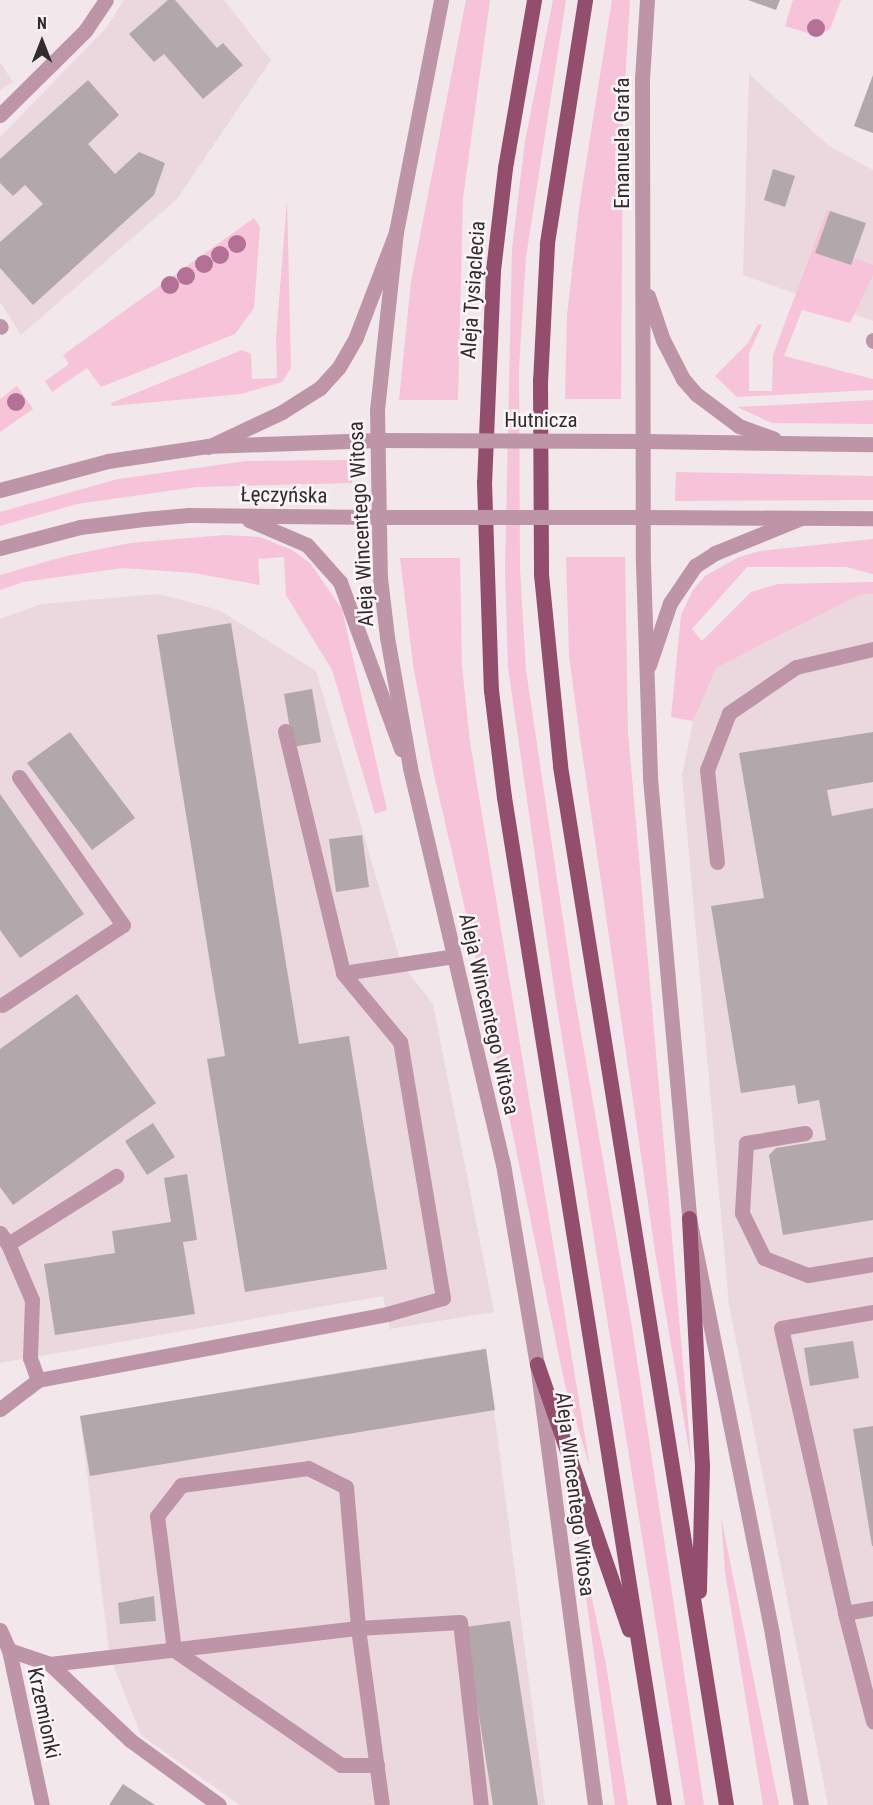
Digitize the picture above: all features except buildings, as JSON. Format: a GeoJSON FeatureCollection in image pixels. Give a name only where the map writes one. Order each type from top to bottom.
{"type":"FeatureCollection","features":[{"type":"Feature","properties":{"kind":"main road","name":"Aleja Tysiąclecia"},"geometry":{"type":"LineString","coordinates":[[485,585],[484,482],[493,270],[505,168],[534,0]]}},
{"type":"Feature","properties":{"kind":"main road"},"geometry":{"type":"LineString","coordinates":[[585,0],[547,244],[540,380],[541,574],[560,766],[726,1805]]}},
{"type":"Feature","properties":{"kind":"main road","name":"Aleja Wincentego Witosa"},"geometry":{"type":"LineString","coordinates":[[485,585],[491,690],[504,797],[664,1805]]}},
{"type":"Feature","properties":{"kind":"main road"},"geometry":{"type":"LineString","coordinates":[[689,1218],[702,1465],[698,1630]]}},
{"type":"Feature","properties":{"kind":"main road"},"geometry":{"type":"LineString","coordinates":[[537,1364],[642,1668]]}},
{"type":"Feature","properties":{"kind":"street"},"geometry":{"type":"LineString","coordinates":[[0,115],[85,31],[106,0]]}},
{"type":"Feature","properties":{"kind":"street"},"geometry":{"type":"LineString","coordinates":[[0,490],[108,461],[208,447],[282,412],[320,388],[339,367],[356,337],[396,232],[441,0]]}},
{"type":"Feature","properties":{"kind":"street","name":"Emanuela Grafa"},"geometry":{"type":"LineString","coordinates":[[644,441],[642,80],[646,0]]}},
{"type":"Feature","properties":{"kind":"street","name":"Aleja Wincentego Witosa"},"geometry":{"type":"LineString","coordinates":[[396,232],[379,366],[377,440],[378,517],[387,637],[410,768],[503,1164],[537,1364],[595,1805]]}},
{"type":"Feature","properties":{"kind":"street"},"geometry":{"type":"LineString","coordinates":[[644,285],[663,340],[683,379],[696,394],[739,426],[785,442]]}},
{"type":"Feature","properties":{"kind":"street","name":"Hutnicza"},"geometry":{"type":"LineString","coordinates":[[208,447],[377,440],[873,444]]}},
{"type":"Feature","properties":{"kind":"street"},"geometry":{"type":"LineString","coordinates":[[644,441],[645,676],[689,1218],[772,1634],[801,1805]]}},
{"type":"Feature","properties":{"kind":"street","name":"Łęczyńska"},"geometry":{"type":"LineString","coordinates":[[0,548],[91,526],[189,515],[644,517]]}},
{"type":"Feature","properties":{"kind":"street"},"geometry":{"type":"LineString","coordinates":[[235,516],[307,545],[340,582],[353,610],[385,714],[410,768]]}},
{"type":"Feature","properties":{"kind":"street"},"geometry":{"type":"LineString","coordinates":[[644,517],[873,518]]}},
{"type":"Feature","properties":{"kind":"street"},"geometry":{"type":"LineString","coordinates":[[645,676],[670,603],[695,566],[715,553],[799,519]]}},
{"type":"Feature","properties":{"kind":"street"},"geometry":{"type":"LineString","coordinates":[[717,862],[707,770],[729,713],[796,667],[873,649]]}},
{"type":"Feature","properties":{"kind":"street"},"geometry":{"type":"LineString","coordinates":[[0,1409],[38,1380],[387,1314],[443,1298],[400,1042],[343,972],[285,731]]}},
{"type":"Feature","properties":{"kind":"street"},"geometry":{"type":"LineString","coordinates":[[1,1005],[123,925],[19,777]]}},
{"type":"Feature","properties":{"kind":"street"},"geometry":{"type":"LineString","coordinates":[[343,972],[454,956]]}},
{"type":"Feature","properties":{"kind":"street"},"geometry":{"type":"LineString","coordinates":[[805,1133],[746,1143],[742,1213],[764,1258],[808,1275],[873,1264]]}},
{"type":"Feature","properties":{"kind":"street"},"geometry":{"type":"LineString","coordinates":[[38,1380],[30,1358],[32,1300],[4,1239],[116,1176]]}},
{"type":"Feature","properties":{"kind":"street"},"geometry":{"type":"LineString","coordinates":[[873,1312],[781,1328],[845,1613],[873,1721]]}},
{"type":"Feature","properties":{"kind":"street"},"geometry":{"type":"LineString","coordinates":[[377,1765],[341,1765],[174,1650],[157,1516],[181,1485],[308,1468],[346,1487],[358,1628],[377,1765],[382,1805]]}},
{"type":"Feature","properties":{"kind":"street"},"geometry":{"type":"LineString","coordinates":[[845,1613],[873,1608]]}},
{"type":"Feature","properties":{"kind":"street"},"geometry":{"type":"LineString","coordinates":[[50,1664],[358,1628],[460,1622],[481,1805]]}},
{"type":"Feature","properties":{"kind":"street","name":"Krzemionki"},"geometry":{"type":"LineString","coordinates":[[0,1630],[9,1650],[42,1805]]}},
{"type":"Feature","properties":{"kind":"street"},"geometry":{"type":"LineString","coordinates":[[9,1650],[50,1664],[130,1740],[219,1805]]}},
{"type":"Feature","properties":{"kind":"shaded area"},"geometry":{"type":"Polygon","coordinates":[[[124,0],[224,0],[271,60],[177,199],[21,335],[0,302],[0,137],[107,27],[124,0]]]}},
{"type":"Feature","properties":{"kind":"shaded area"},"geometry":{"type":"Polygon","coordinates":[[[466,0],[490,0],[463,198],[458,400],[399,400],[411,282],[466,0]]]}},
{"type":"Feature","properties":{"kind":"shaded area"},"geometry":{"type":"Polygon","coordinates":[[[553,0],[566,0],[526,257],[519,368],[520,569],[526,670],[573,987],[632,1327],[704,1805],[685,1805],[554,988],[508,667],[505,570],[512,249],[525,141],[553,0]]]}},
{"type":"Feature","properties":{"kind":"shaded area"},"geometry":{"type":"Polygon","coordinates":[[[612,0],[630,0],[623,115],[621,399],[565,399],[567,315],[580,201],[612,0]]]}},
{"type":"Feature","properties":{"kind":"shaded area"},"geometry":{"type":"Polygon","coordinates":[[[793,0],[841,0],[830,29],[817,36],[785,26],[793,0]]]}},
{"type":"Feature","properties":{"kind":"shaded area"},"geometry":{"type":"Polygon","coordinates":[[[0,62],[13,82],[0,90],[0,62]]]}},
{"type":"Feature","properties":{"kind":"shaded area"},"geometry":{"type":"Polygon","coordinates":[[[749,74],[829,146],[873,170],[873,321],[743,275],[749,74]]]}},
{"type":"Feature","properties":{"kind":"shaded area"},"geometry":{"type":"Polygon","coordinates":[[[287,200],[291,368],[282,382],[241,394],[112,406],[111,403],[242,350],[251,354],[252,379],[277,378],[276,338],[287,200]]]}},
{"type":"Feature","properties":{"kind":"shaded area"},"geometry":{"type":"Polygon","coordinates":[[[827,210],[830,211],[815,253],[850,265],[853,258],[873,265],[873,275],[850,323],[802,310],[784,356],[873,379],[873,390],[737,397],[715,376],[748,343],[758,324],[762,325],[749,353],[749,391],[772,391],[773,355],[827,210]]]}},
{"type":"Feature","properties":{"kind":"shaded area"},"geometry":{"type":"Polygon","coordinates":[[[254,218],[260,227],[254,308],[235,334],[101,387],[87,368],[52,392],[45,381],[69,364],[63,355],[254,218]]]}},
{"type":"Feature","properties":{"kind":"shaded area"},"geometry":{"type":"Polygon","coordinates":[[[17,386],[33,409],[0,432],[0,399],[17,386]]]}},
{"type":"Feature","properties":{"kind":"shaded area"},"geometry":{"type":"Polygon","coordinates":[[[873,400],[873,424],[772,423],[737,407],[873,400]]]}},
{"type":"Feature","properties":{"kind":"shaded area"},"geometry":{"type":"Polygon","coordinates":[[[353,460],[352,483],[196,487],[77,504],[0,526],[0,512],[118,479],[246,461],[353,460]]]}},
{"type":"Feature","properties":{"kind":"shaded area"},"geometry":{"type":"Polygon","coordinates":[[[676,472],[873,476],[873,500],[675,501],[676,472]]]}},
{"type":"Feature","properties":{"kind":"shaded area"},"geometry":{"type":"Polygon","coordinates":[[[225,535],[260,537],[292,550],[310,563],[342,609],[387,810],[375,814],[332,670],[286,595],[284,557],[258,559],[260,585],[194,573],[123,568],[23,582],[0,590],[0,575],[66,556],[130,543],[225,535]]]}},
{"type":"Feature","properties":{"kind":"shaded area"},"geometry":{"type":"Polygon","coordinates":[[[873,539],[873,574],[846,567],[747,567],[692,629],[702,641],[751,592],[778,584],[873,582],[873,594],[859,595],[716,668],[693,721],[671,717],[681,615],[693,590],[705,576],[739,557],[760,551],[873,539]]]}},
{"type":"Feature","properties":{"kind":"shaded area"},"geometry":{"type":"Polygon","coordinates":[[[566,557],[625,557],[628,732],[692,1467],[655,1251],[581,745],[569,656],[566,557]]]}},
{"type":"Feature","properties":{"kind":"shaded area"},"geometry":{"type":"Polygon","coordinates":[[[400,558],[460,558],[462,666],[470,742],[590,1467],[565,1385],[474,948],[433,770],[413,665],[400,558]]]}},
{"type":"Feature","properties":{"kind":"shaded area"},"geometry":{"type":"Polygon","coordinates":[[[159,594],[219,610],[316,671],[401,963],[433,1004],[494,1312],[390,1329],[383,1296],[0,1363],[0,619],[41,604],[159,594]]]}},
{"type":"Feature","properties":{"kind":"shaded area"},"geometry":{"type":"Polygon","coordinates":[[[873,594],[873,1805],[828,1805],[729,1305],[682,775],[696,707],[716,668],[859,595],[873,594]]]}},
{"type":"Feature","properties":{"kind":"shaded area"},"geometry":{"type":"Polygon","coordinates":[[[486,1348],[545,1805],[240,1805],[141,1735],[110,1657],[80,1416],[486,1348]]]}},
{"type":"Feature","properties":{"kind":"shaded area"},"geometry":{"type":"Polygon","coordinates":[[[721,1517],[779,1805],[763,1805],[725,1572],[721,1517]]]}},
{"type":"Feature","properties":{"kind":"shaded area"},"geometry":{"type":"Polygon","coordinates":[[[576,1525],[606,1664],[628,1805],[615,1805],[576,1525]]]}}]}
